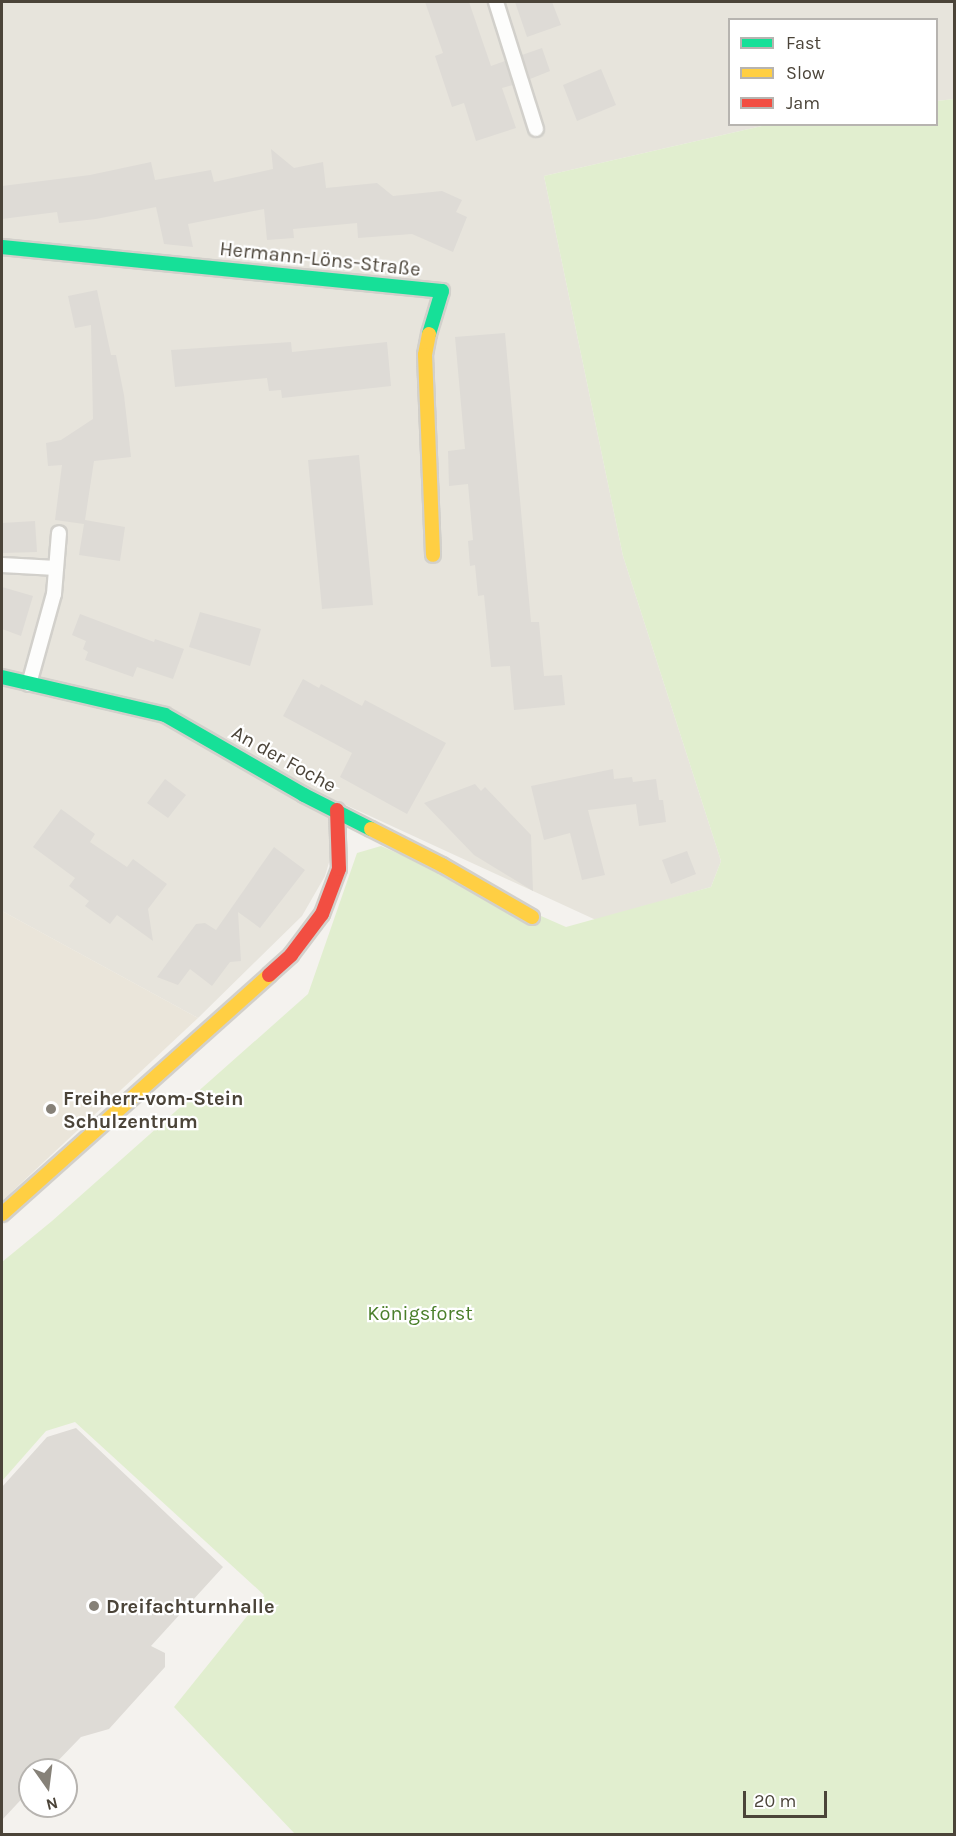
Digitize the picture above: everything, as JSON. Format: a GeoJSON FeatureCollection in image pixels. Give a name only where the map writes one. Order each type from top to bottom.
{"type":"FeatureCollection","features":[{"type":"Feature","properties":{"kind":"street","name":"Hermann-Löns-Straße"},"geometry":{"type":"LineString","coordinates":[[2,247],[442,291],[431,324],[425,355],[433,555]]}},
{"type":"Feature","properties":{"kind":"street","name":"An der Foche"},"geometry":{"type":"LineString","coordinates":[[2,677],[165,715],[304,795],[442,865],[532,917]]}},
{"type":"Feature","properties":{"kind":"street"},"geometry":{"type":"LineString","coordinates":[[2,1214],[291,955],[322,914],[339,869],[337,810]]}},
{"type":"Feature","properties":{"kind":"lane"},"geometry":{"type":"LineString","coordinates":[[496,2],[536,129]]}},
{"type":"Feature","properties":{"kind":"lane"},"geometry":{"type":"LineString","coordinates":[[29,684],[54,594],[60,533]]}},
{"type":"Feature","properties":{"kind":"lane"},"geometry":{"type":"LineString","coordinates":[[2,565],[56,568]]}},
{"type":"Feature","properties":{"kind":"shaded area"},"geometry":{"type":"Polygon","coordinates":[[[2,2],[954,2],[954,99],[938,101],[938,18],[728,18],[728,126],[762,126],[544,176],[623,556],[721,861],[711,887],[596,920],[346,805],[325,876],[302,916],[198,1018],[2,911],[2,2]]]}},
{"type":"Feature","properties":{"kind":"shaded area","name":"Freiherr-vom-Stein Schulzentrum"},"geometry":{"type":"Polygon","coordinates":[[[2,911],[198,1018],[2,1201],[2,911]]]}},
{"type":"Feature","properties":{"kind":"green space","name":"Königsforst"},"geometry":{"type":"Polygon","coordinates":[[[954,99],[954,1834],[295,1834],[174,1707],[264,1595],[75,1422],[46,1431],[2,1481],[2,1262],[52,1221],[308,994],[357,853],[381,846],[566,927],[711,887],[721,861],[623,556],[544,176],[762,126],[938,126],[938,101],[954,99]]]}},
{"type":"Feature","properties":{"kind":"building"},"geometry":{"type":"Polygon","coordinates":[[[425,2],[469,2],[491,66],[505,61],[513,85],[502,88],[516,128],[476,141],[464,103],[452,107],[435,56],[443,53],[425,2]]]}},
{"type":"Feature","properties":{"kind":"building"},"geometry":{"type":"Polygon","coordinates":[[[515,2],[552,2],[561,25],[527,37],[515,2]]]}},
{"type":"Feature","properties":{"kind":"building"},"geometry":{"type":"Polygon","coordinates":[[[542,48],[550,71],[530,79],[522,55],[542,48]]]}},
{"type":"Feature","properties":{"kind":"building"},"geometry":{"type":"Polygon","coordinates":[[[601,69],[616,105],[577,121],[563,85],[601,69]]]}},
{"type":"Feature","properties":{"kind":"building"},"geometry":{"type":"Polygon","coordinates":[[[271,149],[294,168],[323,162],[326,188],[377,183],[393,196],[442,191],[462,200],[456,212],[467,217],[453,252],[412,234],[358,238],[357,223],[293,229],[294,238],[267,240],[264,209],[188,224],[193,247],[164,244],[156,207],[96,219],[59,223],[57,212],[2,219],[2,186],[90,175],[151,162],[155,180],[211,170],[214,182],[273,169],[271,149]]]}},
{"type":"Feature","properties":{"kind":"building"},"geometry":{"type":"Polygon","coordinates":[[[97,290],[111,355],[116,355],[124,395],[131,457],[94,461],[85,520],[125,527],[120,561],[79,555],[84,524],[55,520],[62,465],[48,466],[46,443],[61,440],[93,419],[91,325],[75,328],[68,296],[97,290]]]}},
{"type":"Feature","properties":{"kind":"building"},"geometry":{"type":"Polygon","coordinates":[[[505,333],[531,622],[539,622],[544,676],[562,675],[565,705],[514,710],[510,666],[491,667],[484,595],[478,596],[475,565],[470,566],[468,541],[473,540],[468,484],[449,486],[448,451],[465,449],[455,337],[505,333]]]}},
{"type":"Feature","properties":{"kind":"building"},"geometry":{"type":"Polygon","coordinates":[[[291,342],[292,352],[387,342],[391,386],[282,398],[281,390],[269,391],[267,378],[175,387],[171,350],[291,342]]]}},
{"type":"Feature","properties":{"kind":"building"},"geometry":{"type":"Polygon","coordinates":[[[359,455],[373,605],[322,609],[308,460],[359,455]]]}},
{"type":"Feature","properties":{"kind":"building"},"geometry":{"type":"Polygon","coordinates":[[[35,521],[37,552],[2,553],[2,523],[35,521]]]}},
{"type":"Feature","properties":{"kind":"building"},"geometry":{"type":"Polygon","coordinates":[[[2,587],[33,596],[21,636],[2,629],[2,587]]]}},
{"type":"Feature","properties":{"kind":"building"},"geometry":{"type":"Polygon","coordinates":[[[200,612],[261,629],[250,666],[189,647],[200,612]]]}},
{"type":"Feature","properties":{"kind":"building"},"geometry":{"type":"Polygon","coordinates":[[[80,614],[154,642],[155,639],[184,649],[173,679],[137,667],[133,677],[85,660],[88,652],[83,649],[86,641],[72,635],[80,614]]]}},
{"type":"Feature","properties":{"kind":"building"},"geometry":{"type":"Polygon","coordinates":[[[303,679],[319,688],[321,684],[362,706],[365,700],[446,743],[407,814],[340,777],[352,753],[283,716],[303,679]]]}},
{"type":"Feature","properties":{"kind":"building"},"geometry":{"type":"Polygon","coordinates":[[[613,769],[614,779],[632,777],[633,782],[656,779],[659,800],[663,800],[666,822],[639,826],[636,804],[588,810],[605,875],[582,880],[570,833],[544,840],[531,786],[613,769]]]}},
{"type":"Feature","properties":{"kind":"building"},"geometry":{"type":"Polygon","coordinates":[[[165,779],[186,795],[168,818],[147,803],[165,779]]]}},
{"type":"Feature","properties":{"kind":"building"},"geometry":{"type":"Polygon","coordinates":[[[475,784],[481,791],[485,787],[531,835],[533,891],[474,855],[424,803],[475,784]]]}},
{"type":"Feature","properties":{"kind":"building"},"geometry":{"type":"Polygon","coordinates":[[[61,809],[95,834],[90,842],[127,867],[133,859],[167,884],[148,909],[153,941],[117,915],[110,924],[85,906],[89,901],[69,886],[75,878],[33,847],[61,809]]]}},
{"type":"Feature","properties":{"kind":"building"},"geometry":{"type":"Polygon","coordinates":[[[274,847],[305,870],[260,928],[238,912],[241,961],[230,962],[212,986],[190,969],[178,985],[157,977],[196,924],[205,923],[216,930],[274,847]]]}},
{"type":"Feature","properties":{"kind":"building"},"geometry":{"type":"Polygon","coordinates":[[[687,851],[696,874],[671,884],[662,860],[687,851]]]}},
{"type":"Feature","properties":{"kind":"building","name":"Dreifachturnhalle"},"geometry":{"type":"Polygon","coordinates":[[[76,1428],[223,1567],[151,1646],[165,1653],[165,1667],[109,1729],[81,1737],[61,1758],[18,1758],[18,1803],[2,1820],[2,1487],[47,1437],[76,1428]]]}},
{"type":"Feature","properties":{"kind":"traffic: fast"},"geometry":{"type":"LineString","coordinates":[[2,247],[442,291],[429,334]]}},
{"type":"Feature","properties":{"kind":"traffic: fast"},"geometry":{"type":"LineString","coordinates":[[2,677],[165,715],[304,795],[371,829]]}},
{"type":"Feature","properties":{"kind":"traffic: slow"},"geometry":{"type":"LineString","coordinates":[[429,334],[425,355],[433,555]]}},
{"type":"Feature","properties":{"kind":"traffic: slow"},"geometry":{"type":"LineString","coordinates":[[371,829],[442,865],[532,917]]}},
{"type":"Feature","properties":{"kind":"traffic: slow"},"geometry":{"type":"LineString","coordinates":[[2,1214],[269,975]]}},
{"type":"Feature","properties":{"kind":"traffic: jam"},"geometry":{"type":"LineString","coordinates":[[269,975],[291,955],[322,914],[339,869],[337,810]]}},
{"type":"Feature","properties":{"kind":"place","name":"Freiherr-vom-Stein Schulzentrum"},"geometry":{"type":"Point","coordinates":[51,1109]}},
{"type":"Feature","properties":{"kind":"place","name":"Dreifachturnhalle"},"geometry":{"type":"Point","coordinates":[94,1606]}}]}
